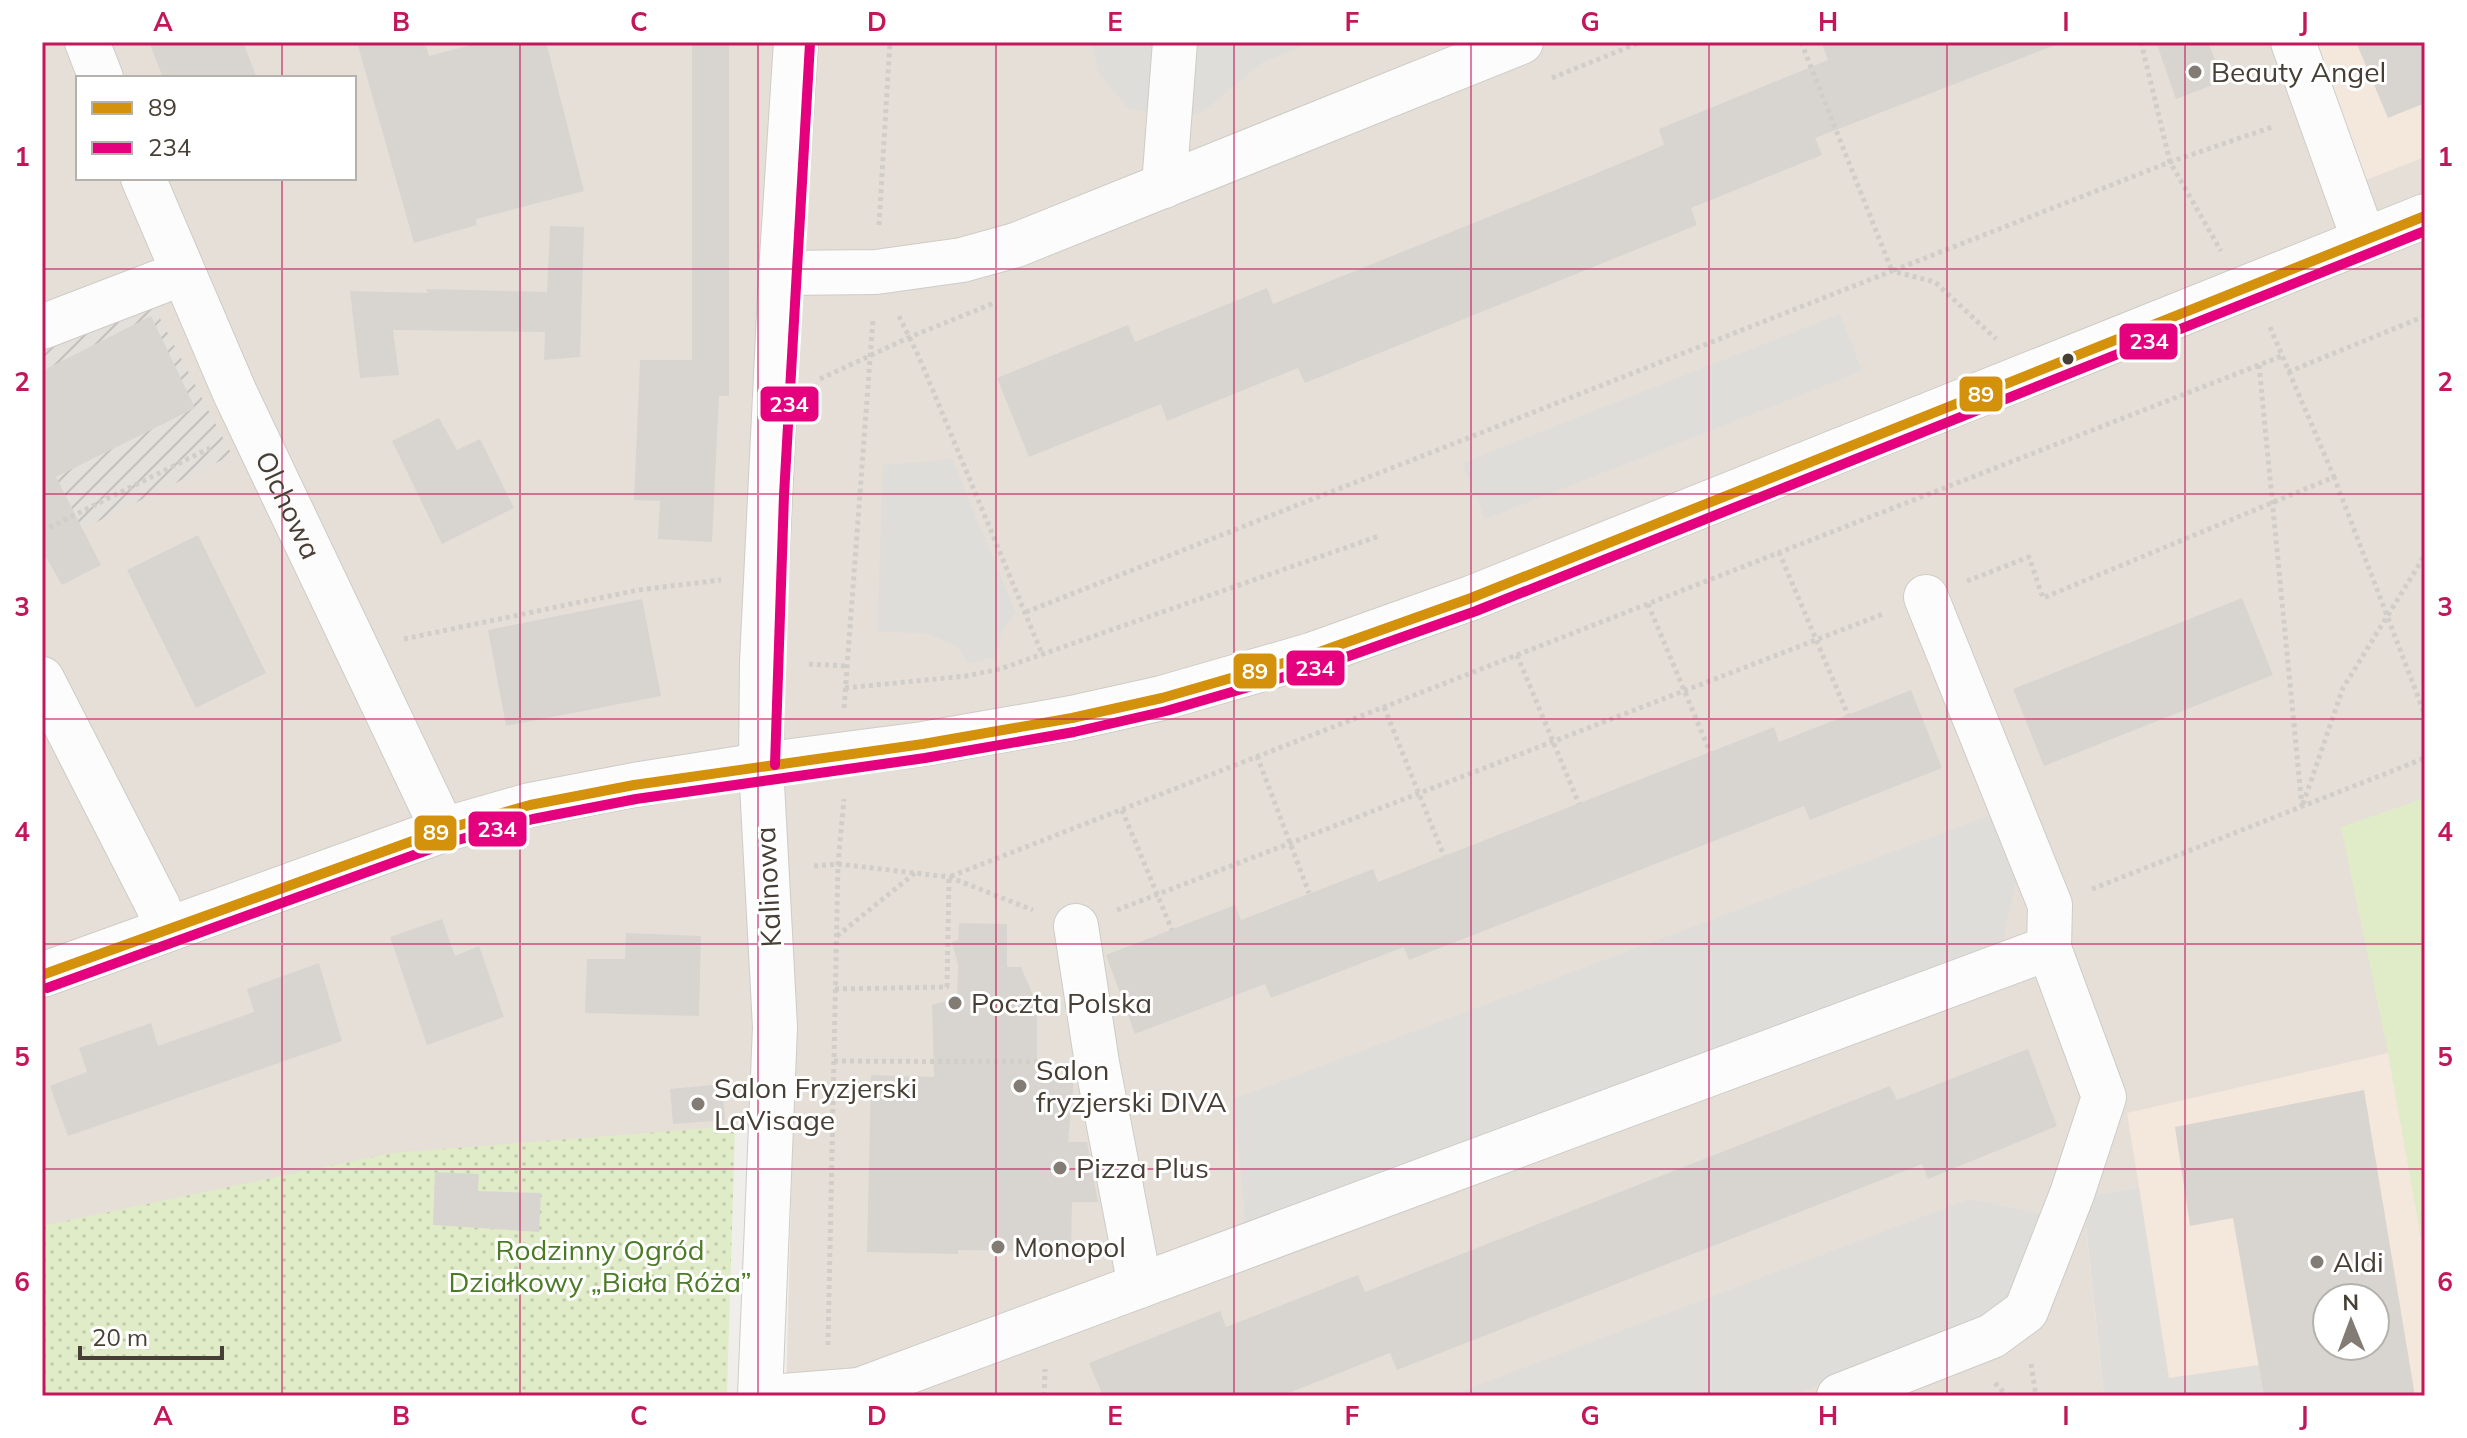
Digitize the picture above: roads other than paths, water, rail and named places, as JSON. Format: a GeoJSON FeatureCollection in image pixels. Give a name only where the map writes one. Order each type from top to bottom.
{"type":"FeatureCollection","features":[{"type":"Feature","properties":{"kind":"street"},"geometry":{"type":"LineString","coordinates":[[87,42],[100,76]]}},
{"type":"Feature","properties":{"kind":"street","name":"Kalinowa"},"geometry":{"type":"LineString","coordinates":[[760,1396],[775,1027],[761,765],[762,662],[796,42]]}},
{"type":"Feature","properties":{"kind":"street"},"geometry":{"type":"LineString","coordinates":[[1164,186],[1175,42]]}},
{"type":"Feature","properties":{"kind":"street"},"geometry":{"type":"LineString","coordinates":[[2293,42],[2364,240]]}},
{"type":"Feature","properties":{"kind":"street"},"geometry":{"type":"LineString","coordinates":[[781,273],[876,272],[962,260],[1016,245],[1502,46]]}},
{"type":"Feature","properties":{"kind":"street","name":"Olchowa"},"geometry":{"type":"LineString","coordinates":[[144,180],[235,393],[443,830]]}},
{"type":"Feature","properties":{"kind":"street"},"geometry":{"type":"LineString","coordinates":[[42,975],[443,830],[530,805],[634,785],[923,744],[1072,718],[1162,698],[1311,655],[1471,598],[2425,216]]}},
{"type":"Feature","properties":{"kind":"street"},"geometry":{"type":"LineString","coordinates":[[42,327],[183,273]]}},
{"type":"Feature","properties":{"kind":"street"},"geometry":{"type":"LineString","coordinates":[[1839,1396],[1992,1336],[2026,1311],[2072,1194],[2104,1097],[2049,948],[2050,905],[1926,597]]}},
{"type":"Feature","properties":{"kind":"street"},"geometry":{"type":"LineString","coordinates":[[42,679],[158,906],[166,930]]}},
{"type":"Feature","properties":{"kind":"street"},"geometry":{"type":"LineString","coordinates":[[1076,926],[1097,1063],[1140,1286]]}},
{"type":"Feature","properties":{"kind":"street"},"geometry":{"type":"LineString","coordinates":[[783,1396],[849,1393],[2049,948]]}},
{"type":"Feature","properties":{"kind":"place","name":"Beauty Angel"},"geometry":{"type":"Point","coordinates":[2195,72]}},
{"type":"Feature","properties":{"kind":"place","name":"Poczta Polska"},"geometry":{"type":"Point","coordinates":[955,1003]}},
{"type":"Feature","properties":{"kind":"place","name":"Salon fryzjerski DIVA"},"geometry":{"type":"Point","coordinates":[1020,1086]}},
{"type":"Feature","properties":{"kind":"place","name":"Salon Fryzjerski LaVisage"},"geometry":{"type":"Point","coordinates":[698,1104]}},
{"type":"Feature","properties":{"kind":"place","name":"Pizza Plus"},"geometry":{"type":"Point","coordinates":[1060,1168]}},
{"type":"Feature","properties":{"kind":"place","name":"Monopol"},"geometry":{"type":"Point","coordinates":[998,1247]}},
{"type":"Feature","properties":{"kind":"place","name":"Aldi"},"geometry":{"type":"Point","coordinates":[2317,1262]}},
{"type":"Feature","properties":{"kind":"park label","name":"Rodzinny Ogród Działkowy „Biała Róża”"},"geometry":{"type":"Point","coordinates":[600,1266]}}]}
